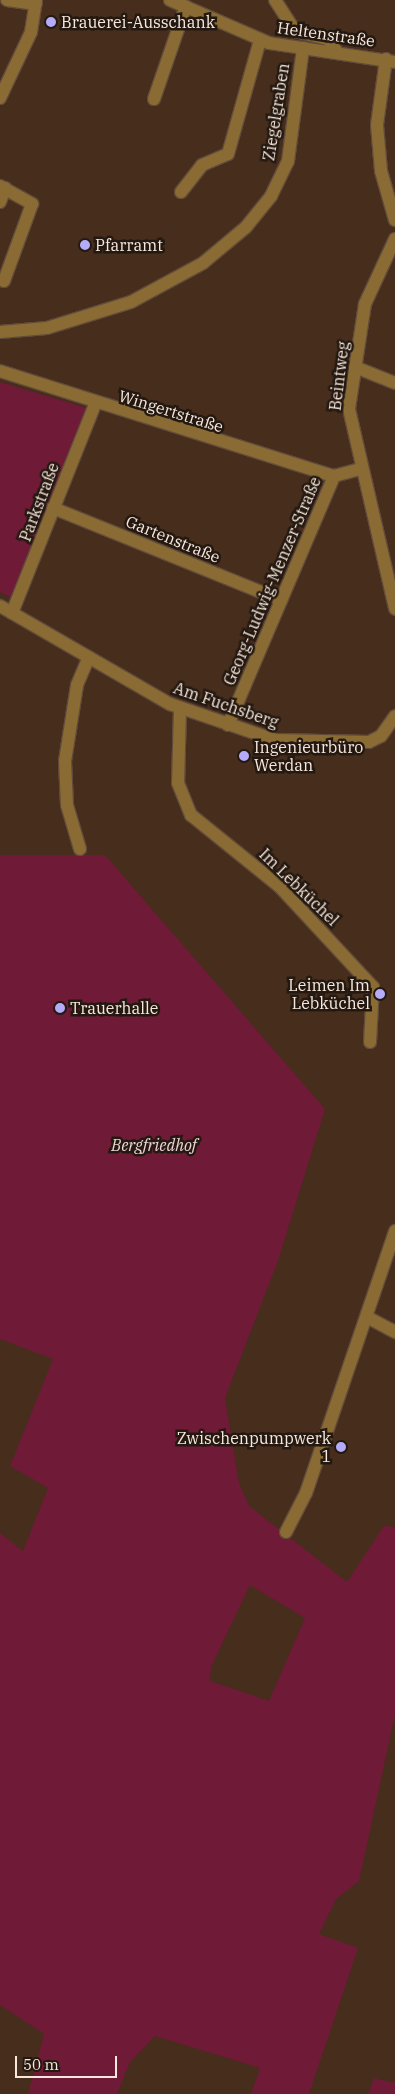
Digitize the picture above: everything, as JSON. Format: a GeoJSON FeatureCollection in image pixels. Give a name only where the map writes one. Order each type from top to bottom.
{"type":"FeatureCollection","features":[{"type":"Feature","properties":{"kind":"street"},"geometry":{"type":"LineString","coordinates":[[0,98],[31,32],[36,2],[7,0]]}},
{"type":"Feature","properties":{"kind":"street","name":"Heltenstraße"},"geometry":{"type":"LineString","coordinates":[[170,0],[260,40],[391,61]]}},
{"type":"Feature","properties":{"kind":"street"},"geometry":{"type":"LineString","coordinates":[[274,0],[296,31],[328,39],[337,52]]}},
{"type":"Feature","properties":{"kind":"street"},"geometry":{"type":"LineString","coordinates":[[154,99],[186,6]]}},
{"type":"Feature","properties":{"kind":"street"},"geometry":{"type":"LineString","coordinates":[[182,192],[202,165],[228,154],[260,40]]}},
{"type":"Feature","properties":{"kind":"street","name":"Ziegelgraben"},"geometry":{"type":"LineString","coordinates":[[0,332],[47,328],[131,302],[203,262],[246,227],[271,196],[288,160],[303,48]]}},
{"type":"Feature","properties":{"kind":"street"},"geometry":{"type":"LineString","coordinates":[[391,61],[377,125],[381,171],[395,220]]}},
{"type":"Feature","properties":{"kind":"street"},"geometry":{"type":"LineString","coordinates":[[0,202],[3,187],[32,204],[4,281]]}},
{"type":"Feature","properties":{"kind":"street","name":"Beintweg"},"geometry":{"type":"LineString","coordinates":[[394,243],[367,299],[355,367],[349,420],[395,609]]}},
{"type":"Feature","properties":{"kind":"street"},"geometry":{"type":"LineString","coordinates":[[355,367],[395,383]]}},
{"type":"Feature","properties":{"kind":"street","name":"Wingertstraße"},"geometry":{"type":"LineString","coordinates":[[0,372],[95,404],[334,476]]}},
{"type":"Feature","properties":{"kind":"street","name":"Parkstraße"},"geometry":{"type":"LineString","coordinates":[[12,612],[95,404]]}},
{"type":"Feature","properties":{"kind":"street","name":"Georg-Ludwig-Menzer-Straße"},"geometry":{"type":"LineString","coordinates":[[228,724],[334,476],[361,469]]}},
{"type":"Feature","properties":{"kind":"street","name":"Gartenstraße"},"geometry":{"type":"LineString","coordinates":[[53,508],[280,600]]}},
{"type":"Feature","properties":{"kind":"street","name":"Am Fuchsberg"},"geometry":{"type":"LineString","coordinates":[[0,606],[180,709],[284,742],[342,744],[374,741],[395,716]]}},
{"type":"Feature","properties":{"kind":"street"},"geometry":{"type":"LineString","coordinates":[[80,849],[67,805],[65,761],[77,685],[90,657]]}},
{"type":"Feature","properties":{"kind":"street","name":"Im Lebküchel"},"geometry":{"type":"LineString","coordinates":[[180,709],[178,783],[191,816],[279,886],[372,987],[370,1042]]}},
{"type":"Feature","properties":{"kind":"street"},"geometry":{"type":"LineString","coordinates":[[286,1532],[306,1493],[395,1231]]}},
{"type":"Feature","properties":{"kind":"street"},"geometry":{"type":"LineString","coordinates":[[367,1317],[395,1332]]}},
{"type":"Feature","properties":{"kind":"green space"},"geometry":{"type":"Polygon","coordinates":[[[0,382],[87,408],[12,598],[0,592],[0,382]]]}},
{"type":"Feature","properties":{"kind":"green space","name":"Bergfriedhof"},"geometry":{"type":"Polygon","coordinates":[[[0,855],[105,855],[325,1109],[278,1261],[225,1398],[239,1483],[249,1506],[347,1582],[384,1526],[395,1527],[395,1715],[359,1881],[336,1899],[319,1934],[358,1948],[309,2094],[251,2094],[260,2068],[155,2036],[130,2062],[117,2094],[28,2094],[44,2034],[0,2005],[0,1533],[23,1551],[48,1488],[10,1466],[53,1359],[0,1339],[0,855]],[[250,1585],[211,1667],[210,1681],[269,1701],[305,1618],[250,1585]]]}},
{"type":"Feature","properties":{"kind":"green space"},"geometry":{"type":"Polygon","coordinates":[[[374,2078],[395,2083],[395,2094],[368,2094],[374,2078]]]}},
{"type":"Feature","properties":{"kind":"shaded area"},"geometry":{"type":"Polygon","coordinates":[[[47,471],[52,473],[40,505],[34,503],[47,471]]]}},
{"type":"Feature","properties":{"kind":"place","name":"Brauerei-Ausschank"},"geometry":{"type":"Point","coordinates":[51,22]}},
{"type":"Feature","properties":{"kind":"place","name":"Pfarramt"},"geometry":{"type":"Point","coordinates":[85,245]}},
{"type":"Feature","properties":{"kind":"place","name":"Ingenieurbüro Werdan"},"geometry":{"type":"Point","coordinates":[244,756]}},
{"type":"Feature","properties":{"kind":"place","name":"Leimen Im Lebküchel"},"geometry":{"type":"Point","coordinates":[380,994]}},
{"type":"Feature","properties":{"kind":"place","name":"Trauerhalle"},"geometry":{"type":"Point","coordinates":[60,1008]}},
{"type":"Feature","properties":{"kind":"place","name":"Zwischenpumpwerk 1"},"geometry":{"type":"Point","coordinates":[341,1447]}}]}
